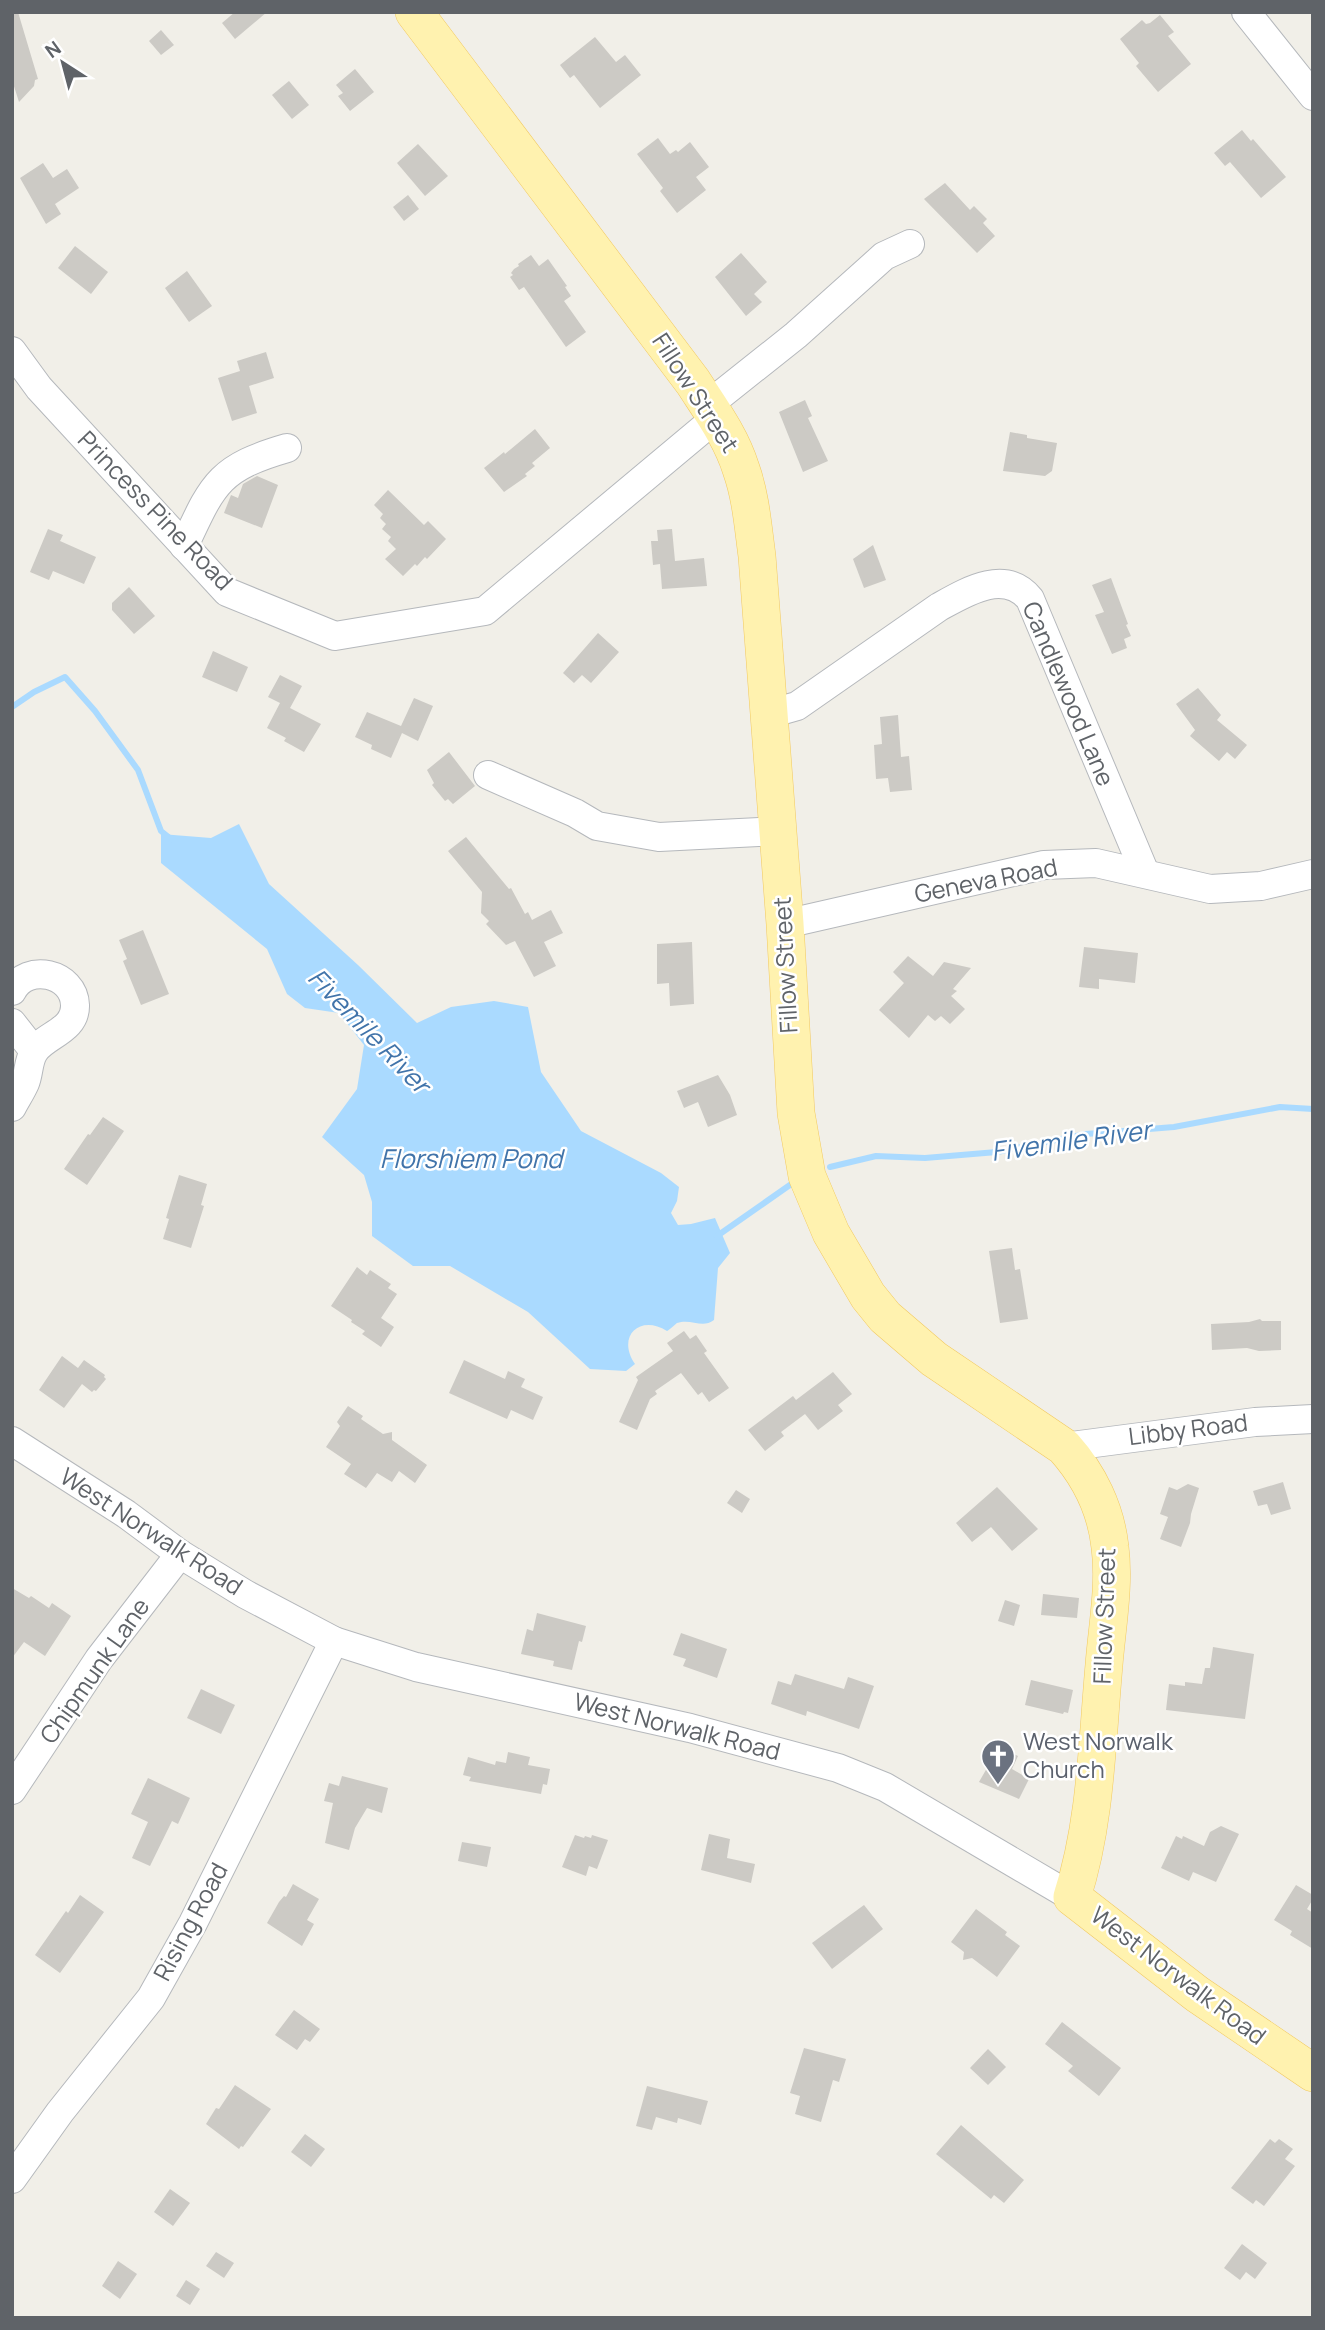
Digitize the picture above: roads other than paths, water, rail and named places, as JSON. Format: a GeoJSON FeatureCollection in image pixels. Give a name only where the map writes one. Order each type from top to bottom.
{"type":"FeatureCollection","features":[{"type":"Feature","properties":{"kind":"main road","name":"Fillow Street"},"geometry":{"type":"LineString","coordinates":[[414,12],[653,327],[712,411],[741,469],[750,501],[757,556],[785,924],[796,1112],[807,1176],[831,1233],[868,1296],[906,1336],[934,1359],[1064,1447],[1090,1482],[1105,1522],[1111,1549],[1111,1581],[1089,1832],[1072,1897]]}},
{"type":"Feature","properties":{"kind":"main road","name":"West Norwalk Road"},"geometry":{"type":"LineString","coordinates":[[1072,1897],[1197,1994],[1313,2073]]}},
{"type":"Feature","properties":{"kind":"street"},"geometry":{"type":"LineString","coordinates":[[1246,12],[1313,96]]}},
{"type":"Feature","properties":{"kind":"street","name":"Princess Pine Road"},"geometry":{"type":"LineString","coordinates":[[12,351],[39,388],[227,592],[335,636],[485,611],[884,256],[910,243]]}},
{"type":"Feature","properties":{"kind":"street"},"geometry":{"type":"LineString","coordinates":[[184,545],[209,493],[218,483],[255,457],[287,448]]}},
{"type":"Feature","properties":{"kind":"street","name":"Candlewood Lane"},"geometry":{"type":"LineString","coordinates":[[769,714],[797,706],[928,614],[964,593],[991,584],[1016,587],[1030,599],[1145,873]]}},
{"type":"Feature","properties":{"kind":"street"},"geometry":{"type":"LineString","coordinates":[[488,775],[575,813],[597,827],[659,837],[778,831]]}},
{"type":"Feature","properties":{"kind":"street","name":"Geneva Road"},"geometry":{"type":"LineString","coordinates":[[785,924],[1044,865],[1096,863],[1210,889],[1261,886],[1313,874]]}},
{"type":"Feature","properties":{"kind":"street"},"geometry":{"type":"LineString","coordinates":[[12,990],[29,975],[45,973],[60,979],[71,991],[76,1006],[69,1023],[34,1051],[25,1083],[12,1107]]}},
{"type":"Feature","properties":{"kind":"street"},"geometry":{"type":"LineString","coordinates":[[12,1023],[34,1051]]}},
{"type":"Feature","properties":{"kind":"street","name":"Libby Road"},"geometry":{"type":"LineString","coordinates":[[1064,1447],[1255,1422],[1313,1419]]}},
{"type":"Feature","properties":{"kind":"street","name":"West Norwalk Road"},"geometry":{"type":"LineString","coordinates":[[12,1441],[244,1594],[334,1641],[416,1667],[690,1728],[838,1768],[885,1787],[1072,1897]]}},
{"type":"Feature","properties":{"kind":"street","name":"Chipmunk Lane"},"geometry":{"type":"LineString","coordinates":[[12,1790],[99,1659],[180,1554]]}},
{"type":"Feature","properties":{"kind":"street","name":"Rising Road"},"geometry":{"type":"LineString","coordinates":[[12,2179],[60,2112],[151,1998],[193,1923],[334,1641]]}},
{"type":"Feature","properties":{"kind":"water","name":"Florshiem Pond"},"geometry":{"type":"Polygon","coordinates":[[[239,824],[269,884],[417,1023],[451,1007],[494,1001],[528,1007],[541,1072],[581,1131],[661,1173],[679,1187],[677,1201],[671,1213],[678,1225],[715,1218],[730,1253],[718,1268],[714,1320],[705,1324],[677,1323],[667,1331],[657,1326],[640,1327],[630,1337],[628,1345],[635,1364],[626,1371],[590,1369],[528,1312],[450,1266],[413,1266],[372,1236],[372,1202],[364,1175],[322,1137],[357,1089],[364,1045],[339,1013],[305,1008],[287,994],[267,949],[161,863],[161,834],[211,838],[239,824]]]}},
{"type":"Feature","properties":{"kind":"waterway","name":"Fivemile River"},"geometry":{"type":"LineString","coordinates":[[12,707],[34,692],[65,677],[95,711],[138,770],[161,831],[171,839]]}},
{"type":"Feature","properties":{"kind":"waterway","name":"Fivemile River"},"geometry":{"type":"LineString","coordinates":[[830,1167],[876,1156],[925,1158],[997,1152],[1086,1134],[1174,1127],[1280,1107],[1313,1109]]}},
{"type":"Feature","properties":{"kind":"waterway","name":"Fivemile River"},"geometry":{"type":"LineString","coordinates":[[717,1236],[797,1180]]}},
{"type":"Feature","properties":{"kind":"place","name":"West Norwalk Church"},"geometry":{"type":"Point","coordinates":[998,1786]}}]}
